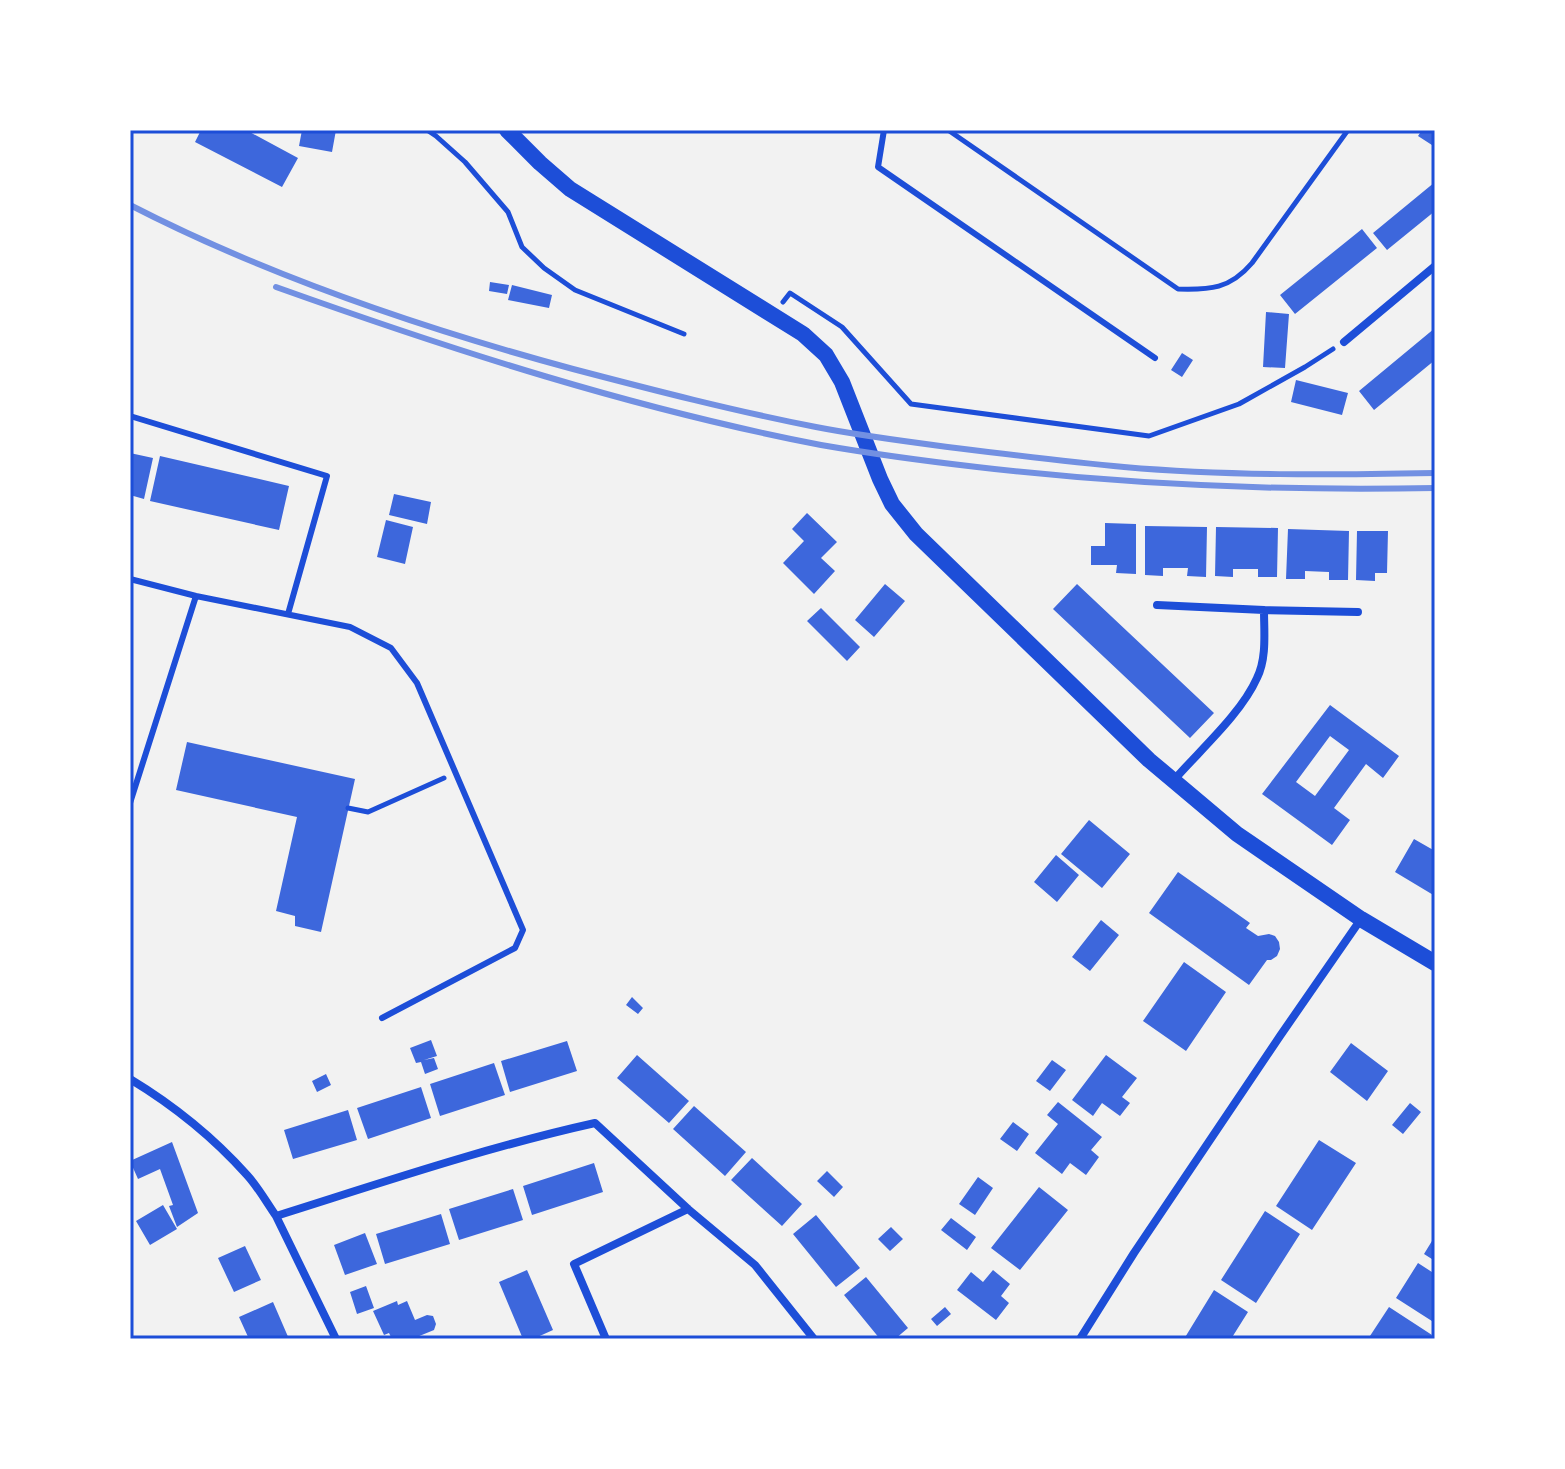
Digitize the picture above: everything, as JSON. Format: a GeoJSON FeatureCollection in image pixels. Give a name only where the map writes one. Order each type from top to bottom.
{"type":"FeatureCollection","features":[{"type":"Feature","properties":{"kind":"main road"},"geometry":{"type":"LineString","coordinates":[[507,130],[570,189],[803,334],[826,355],[842,382],[892,504],[916,534],[1112,725],[1237,834],[1361,919],[1435,963]]}},
{"type":"Feature","properties":{"kind":"street"},"geometry":{"type":"LineString","coordinates":[[1344,342],[1435,266]]}},
{"type":"Feature","properties":{"kind":"street"},"geometry":{"type":"LineString","coordinates":[[1157,605],[1358,612]]}},
{"type":"Feature","properties":{"kind":"street"},"geometry":{"type":"LineString","coordinates":[[1173,780],[1238,709],[1259,677],[1264,645],[1264,610]]}},
{"type":"Feature","properties":{"kind":"street"},"geometry":{"type":"LineString","coordinates":[[1080,1339],[1134,1253],[1361,919]]}},
{"type":"Feature","properties":{"kind":"street"},"geometry":{"type":"LineString","coordinates":[[130,1079],[205,1133],[248,1177],[276,1216],[336,1339]]}},
{"type":"Feature","properties":{"kind":"street"},"geometry":{"type":"LineString","coordinates":[[276,1216],[549,1133],[595,1123],[688,1209],[755,1265],[814,1339]]}},
{"type":"Feature","properties":{"kind":"street"},"geometry":{"type":"LineString","coordinates":[[606,1339],[574,1264],[688,1209]]}},
{"type":"Feature","properties":{"kind":"lane"},"geometry":{"type":"LineString","coordinates":[[884,130],[878,167],[1155,358]]}},
{"type":"Feature","properties":{"kind":"lane"},"geometry":{"type":"LineString","coordinates":[[130,416],[327,476],[288,614]]}},
{"type":"Feature","properties":{"kind":"lane"},"geometry":{"type":"LineString","coordinates":[[130,579],[196,596],[350,627],[391,648],[417,683],[523,930],[515,948],[382,1018]]}},
{"type":"Feature","properties":{"kind":"lane"},"geometry":{"type":"LineString","coordinates":[[130,803],[196,596]]}},
{"type":"Feature","properties":{"kind":"path"},"geometry":{"type":"LineString","coordinates":[[427,130],[465,162],[508,212],[522,247],[544,268],[575,290],[684,334]]}},
{"type":"Feature","properties":{"kind":"path"},"geometry":{"type":"LineString","coordinates":[[948,130],[1178,289],[1208,290],[1240,277],[1348,130]]}},
{"type":"Feature","properties":{"kind":"path"},"geometry":{"type":"LineString","coordinates":[[790,293],[842,327],[911,404],[1149,436],[1239,404],[1344,342]]}},
{"type":"Feature","properties":{"kind":"path"},"geometry":{"type":"LineString","coordinates":[[348,808],[368,812],[456,772]]}},
{"type":"Feature","properties":{"kind":"building"},"geometry":{"type":"Polygon","coordinates":[[[201,130],[246,130],[298,158],[282,187],[195,142],[201,130]]]}},
{"type":"Feature","properties":{"kind":"building"},"geometry":{"type":"Polygon","coordinates":[[[302,130],[336,130],[332,152],[299,146],[302,130]]]}},
{"type":"Feature","properties":{"kind":"building"},"geometry":{"type":"Polygon","coordinates":[[[1422,130],[1435,130],[1435,147],[1418,136],[1422,130]]]}},
{"type":"Feature","properties":{"kind":"building"},"geometry":{"type":"Polygon","coordinates":[[[1435,182],[1435,211],[1387,250],[1373,233],[1435,182]]]}},
{"type":"Feature","properties":{"kind":"building"},"geometry":{"type":"Polygon","coordinates":[[[1362,229],[1377,248],[1295,314],[1280,295],[1362,229]]]}},
{"type":"Feature","properties":{"kind":"building"},"geometry":{"type":"Polygon","coordinates":[[[490,282],[509,285],[507,294],[489,291],[490,282]]]}},
{"type":"Feature","properties":{"kind":"building"},"geometry":{"type":"Polygon","coordinates":[[[512,285],[552,295],[549,308],[508,300],[512,285]]]}},
{"type":"Feature","properties":{"kind":"building"},"geometry":{"type":"Polygon","coordinates":[[[1266,312],[1289,314],[1285,368],[1263,367],[1266,312]]]}},
{"type":"Feature","properties":{"kind":"building"},"geometry":{"type":"Polygon","coordinates":[[[1435,328],[1435,360],[1374,410],[1359,391],[1435,328]]]}},
{"type":"Feature","properties":{"kind":"building"},"geometry":{"type":"Polygon","coordinates":[[[1182,353],[1193,360],[1182,377],[1171,370],[1182,353]]]}},
{"type":"Feature","properties":{"kind":"building"},"geometry":{"type":"Polygon","coordinates":[[[1296,380],[1348,393],[1342,415],[1291,402],[1296,380]]]}},
{"type":"Feature","properties":{"kind":"building"},"geometry":{"type":"Polygon","coordinates":[[[130,453],[153,458],[144,499],[130,495],[130,453]]]}},
{"type":"Feature","properties":{"kind":"building"},"geometry":{"type":"Polygon","coordinates":[[[160,456],[289,486],[279,530],[150,501],[160,456]]]}},
{"type":"Feature","properties":{"kind":"building"},"geometry":{"type":"Polygon","coordinates":[[[394,494],[431,502],[427,524],[389,515],[394,494]]]}},
{"type":"Feature","properties":{"kind":"building"},"geometry":{"type":"Polygon","coordinates":[[[807,513],[837,542],[821,558],[835,571],[814,594],[783,563],[804,541],[792,529],[807,513]]]}},
{"type":"Feature","properties":{"kind":"building"},"geometry":{"type":"Polygon","coordinates":[[[386,520],[413,527],[405,564],[377,557],[386,520]]]}},
{"type":"Feature","properties":{"kind":"building"},"geometry":{"type":"Polygon","coordinates":[[[1105,523],[1136,524],[1136,574],[1116,573],[1117,565],[1091,565],[1091,546],[1105,546],[1105,523]]]}},
{"type":"Feature","properties":{"kind":"building"},"geometry":{"type":"Polygon","coordinates":[[[1145,526],[1207,527],[1206,577],[1187,576],[1188,568],[1163,568],[1163,576],[1145,575],[1145,526]]]}},
{"type":"Feature","properties":{"kind":"building"},"geometry":{"type":"Polygon","coordinates":[[[1216,527],[1278,528],[1277,577],[1258,577],[1258,569],[1233,569],[1233,577],[1215,576],[1216,527]]]}},
{"type":"Feature","properties":{"kind":"building"},"geometry":{"type":"Polygon","coordinates":[[[1288,529],[1349,531],[1348,580],[1329,580],[1329,572],[1305,571],[1305,579],[1286,579],[1288,529]]]}},
{"type":"Feature","properties":{"kind":"building"},"geometry":{"type":"Polygon","coordinates":[[[1357,531],[1388,531],[1387,573],[1375,573],[1375,581],[1356,580],[1357,531]]]}},
{"type":"Feature","properties":{"kind":"building"},"geometry":{"type":"Polygon","coordinates":[[[885,584],[905,601],[874,637],[855,620],[885,584]]]}},
{"type":"Feature","properties":{"kind":"building"},"geometry":{"type":"Polygon","coordinates":[[[1077,584],[1214,713],[1190,738],[1053,609],[1077,584]]]}},
{"type":"Feature","properties":{"kind":"building"},"geometry":{"type":"Polygon","coordinates":[[[821,608],[860,647],[847,661],[807,621],[821,608]]]}},
{"type":"Feature","properties":{"kind":"building"},"geometry":{"type":"Polygon","coordinates":[[[1330,705],[1399,756],[1383,778],[1366,764],[1334,808],[1350,820],[1332,845],[1262,794],[1330,705]],[[1330,736],[1296,782],[1315,796],[1349,750],[1330,736]]]}},
{"type":"Feature","properties":{"kind":"building"},"geometry":{"type":"Polygon","coordinates":[[[187,742],[355,779],[321,932],[295,926],[295,916],[276,911],[297,817],[176,790],[187,742]]]}},
{"type":"Feature","properties":{"kind":"building"},"geometry":{"type":"Polygon","coordinates":[[[1089,820],[1130,854],[1102,888],[1061,854],[1089,820]]]}},
{"type":"Feature","properties":{"kind":"building"},"geometry":{"type":"Polygon","coordinates":[[[1414,839],[1435,851],[1435,896],[1395,872],[1414,839]]]}},
{"type":"Feature","properties":{"kind":"building"},"geometry":{"type":"Polygon","coordinates":[[[1056,855],[1079,875],[1057,902],[1034,882],[1056,855]]]}},
{"type":"Feature","properties":{"kind":"building"},"geometry":{"type":"Polygon","coordinates":[[[1178,872],[1250,923],[1246,928],[1258,936],[1275,936],[1279,942],[1277,956],[1267,960],[1249,985],[1149,913],[1178,872]]]}},
{"type":"Feature","properties":{"kind":"building"},"geometry":{"type":"Polygon","coordinates":[[[1101,920],[1119,935],[1090,971],[1072,957],[1101,920]]]}},
{"type":"Feature","properties":{"kind":"building"},"geometry":{"type":"Polygon","coordinates":[[[1184,962],[1226,992],[1186,1051],[1143,1021],[1184,962]]]}},
{"type":"Feature","properties":{"kind":"building"},"geometry":{"type":"Polygon","coordinates":[[[632,997],[643,1008],[638,1014],[626,1005],[632,997]]]}},
{"type":"Feature","properties":{"kind":"building"},"geometry":{"type":"Polygon","coordinates":[[[431,1040],[437,1056],[424,1060],[434,1058],[438,1069],[425,1074],[421,1062],[416,1063],[410,1048],[431,1040]]]}},
{"type":"Feature","properties":{"kind":"building"},"geometry":{"type":"Polygon","coordinates":[[[567,1041],[577,1071],[510,1092],[501,1061],[567,1041]]]}},
{"type":"Feature","properties":{"kind":"building"},"geometry":{"type":"Polygon","coordinates":[[[1351,1043],[1388,1071],[1367,1101],[1330,1072],[1351,1043]]]}},
{"type":"Feature","properties":{"kind":"building"},"geometry":{"type":"Polygon","coordinates":[[[637,1055],[689,1101],[669,1123],[617,1078],[637,1055]]]}},
{"type":"Feature","properties":{"kind":"building"},"geometry":{"type":"Polygon","coordinates":[[[1106,1055],[1137,1078],[1122,1097],[1130,1103],[1120,1116],[1102,1103],[1093,1116],[1072,1100],[1106,1055]]]}},
{"type":"Feature","properties":{"kind":"building"},"geometry":{"type":"Polygon","coordinates":[[[1052,1060],[1066,1070],[1050,1091],[1036,1081],[1052,1060]]]}},
{"type":"Feature","properties":{"kind":"building"},"geometry":{"type":"Polygon","coordinates":[[[494,1063],[505,1095],[440,1116],[430,1084],[494,1063]]]}},
{"type":"Feature","properties":{"kind":"building"},"geometry":{"type":"Polygon","coordinates":[[[326,1074],[331,1085],[317,1092],[312,1081],[326,1074]]]}},
{"type":"Feature","properties":{"kind":"building"},"geometry":{"type":"Polygon","coordinates":[[[421,1087],[431,1118],[368,1139],[357,1108],[421,1087]]]}},
{"type":"Feature","properties":{"kind":"building"},"geometry":{"type":"Polygon","coordinates":[[[1058,1102],[1102,1137],[1091,1150],[1099,1157],[1086,1175],[1070,1163],[1062,1174],[1035,1153],[1058,1124],[1047,1115],[1058,1102]]]}},
{"type":"Feature","properties":{"kind":"building"},"geometry":{"type":"Polygon","coordinates":[[[1410,1103],[1421,1112],[1403,1134],[1392,1125],[1410,1103]]]}},
{"type":"Feature","properties":{"kind":"building"},"geometry":{"type":"Polygon","coordinates":[[[694,1106],[746,1152],[725,1176],[673,1129],[694,1106]]]}},
{"type":"Feature","properties":{"kind":"building"},"geometry":{"type":"Polygon","coordinates":[[[348,1110],[357,1140],[293,1159],[284,1130],[348,1110]]]}},
{"type":"Feature","properties":{"kind":"building"},"geometry":{"type":"Polygon","coordinates":[[[1013,1122],[1029,1134],[1017,1151],[1000,1139],[1013,1122]]]}},
{"type":"Feature","properties":{"kind":"building"},"geometry":{"type":"Polygon","coordinates":[[[1319,1140],[1356,1163],[1312,1230],[1276,1206],[1319,1140]]]}},
{"type":"Feature","properties":{"kind":"building"},"geometry":{"type":"Polygon","coordinates":[[[172,1142],[198,1213],[177,1227],[160,1169],[138,1179],[130,1161],[172,1142]]]}},
{"type":"Feature","properties":{"kind":"building"},"geometry":{"type":"Polygon","coordinates":[[[752,1158],[802,1204],[782,1226],[731,1180],[752,1158]]]}},
{"type":"Feature","properties":{"kind":"building"},"geometry":{"type":"Polygon","coordinates":[[[594,1163],[603,1192],[532,1215],[523,1186],[594,1163]]]}},
{"type":"Feature","properties":{"kind":"building"},"geometry":{"type":"Polygon","coordinates":[[[827,1171],[843,1187],[834,1197],[817,1181],[827,1171]]]}},
{"type":"Feature","properties":{"kind":"building"},"geometry":{"type":"Polygon","coordinates":[[[978,1177],[993,1188],[975,1215],[959,1204],[978,1177]]]}},
{"type":"Feature","properties":{"kind":"building"},"geometry":{"type":"Polygon","coordinates":[[[1039,1187],[1068,1210],[1020,1270],[991,1248],[1039,1187]]]}},
{"type":"Feature","properties":{"kind":"building"},"geometry":{"type":"Polygon","coordinates":[[[513,1189],[523,1220],[459,1240],[449,1209],[513,1189]]]}},
{"type":"Feature","properties":{"kind":"building"},"geometry":{"type":"Polygon","coordinates":[[[163,1205],[177,1229],[150,1245],[136,1221],[163,1205]]]}},
{"type":"Feature","properties":{"kind":"building"},"geometry":{"type":"Polygon","coordinates":[[[1265,1211],[1300,1234],[1256,1303],[1221,1280],[1265,1211]]]}},
{"type":"Feature","properties":{"kind":"building"},"geometry":{"type":"Polygon","coordinates":[[[441,1214],[450,1244],[385,1264],[376,1234],[441,1214]]]}},
{"type":"Feature","properties":{"kind":"building"},"geometry":{"type":"Polygon","coordinates":[[[816,1215],[860,1268],[836,1287],[793,1234],[816,1215]]]}},
{"type":"Feature","properties":{"kind":"building"},"geometry":{"type":"Polygon","coordinates":[[[951,1218],[976,1237],[967,1250],[941,1230],[951,1218]]]}},
{"type":"Feature","properties":{"kind":"building"},"geometry":{"type":"Polygon","coordinates":[[[891,1227],[903,1239],[890,1251],[878,1239],[891,1227]]]}},
{"type":"Feature","properties":{"kind":"building"},"geometry":{"type":"Polygon","coordinates":[[[365,1233],[377,1264],[345,1275],[334,1245],[365,1233]]]}},
{"type":"Feature","properties":{"kind":"building"},"geometry":{"type":"Polygon","coordinates":[[[1435,1236],[1435,1261],[1424,1254],[1435,1236]]]}},
{"type":"Feature","properties":{"kind":"building"},"geometry":{"type":"Polygon","coordinates":[[[245,1246],[261,1280],[234,1292],[218,1258],[245,1246]]]}},
{"type":"Feature","properties":{"kind":"building"},"geometry":{"type":"Polygon","coordinates":[[[1418,1263],[1435,1274],[1435,1323],[1396,1298],[1418,1263]]]}},
{"type":"Feature","properties":{"kind":"building"},"geometry":{"type":"Polygon","coordinates":[[[527,1270],[553,1330],[533,1339],[523,1339],[499,1282],[527,1270]]]}},
{"type":"Feature","properties":{"kind":"building"},"geometry":{"type":"Polygon","coordinates":[[[993,1270],[1010,1284],[1001,1296],[1009,1303],[996,1320],[957,1290],[971,1272],[983,1282],[993,1270]]]}},
{"type":"Feature","properties":{"kind":"building"},"geometry":{"type":"Polygon","coordinates":[[[866,1277],[908,1328],[895,1339],[880,1339],[844,1295],[866,1277]]]}},
{"type":"Feature","properties":{"kind":"building"},"geometry":{"type":"Polygon","coordinates":[[[366,1286],[374,1308],[357,1314],[350,1292],[366,1286]]]}},
{"type":"Feature","properties":{"kind":"building"},"geometry":{"type":"Polygon","coordinates":[[[1214,1290],[1248,1312],[1231,1339],[1184,1339],[1214,1290]]]}},
{"type":"Feature","properties":{"kind":"building"},"geometry":{"type":"Polygon","coordinates":[[[397,1301],[398,1305],[407,1301],[415,1320],[433,1316],[436,1324],[434,1330],[412,1339],[392,1339],[389,1333],[384,1335],[373,1311],[397,1301]]]}},
{"type":"Feature","properties":{"kind":"building"},"geometry":{"type":"Polygon","coordinates":[[[273,1302],[289,1339],[249,1339],[239,1317],[273,1302]]]}},
{"type":"Feature","properties":{"kind":"building"},"geometry":{"type":"Polygon","coordinates":[[[945,1307],[951,1314],[937,1326],[931,1319],[945,1307]]]}},
{"type":"Feature","properties":{"kind":"building"},"geometry":{"type":"Polygon","coordinates":[[[1389,1307],[1432,1335],[1430,1339],[1368,1339],[1389,1307]]]}},
{"type":"Feature","properties":{"kind":"railway"},"geometry":{"type":"LineString","coordinates":[[130,205],[292,278],[403,318],[573,369],[785,421],[904,441],[1124,467],[1241,473],[1435,473]]}},
{"type":"Feature","properties":{"kind":"railway"},"geometry":{"type":"LineString","coordinates":[[276,287],[411,334],[614,396],[821,445],[977,467],[1148,482],[1320,489],[1435,488]]}}]}
